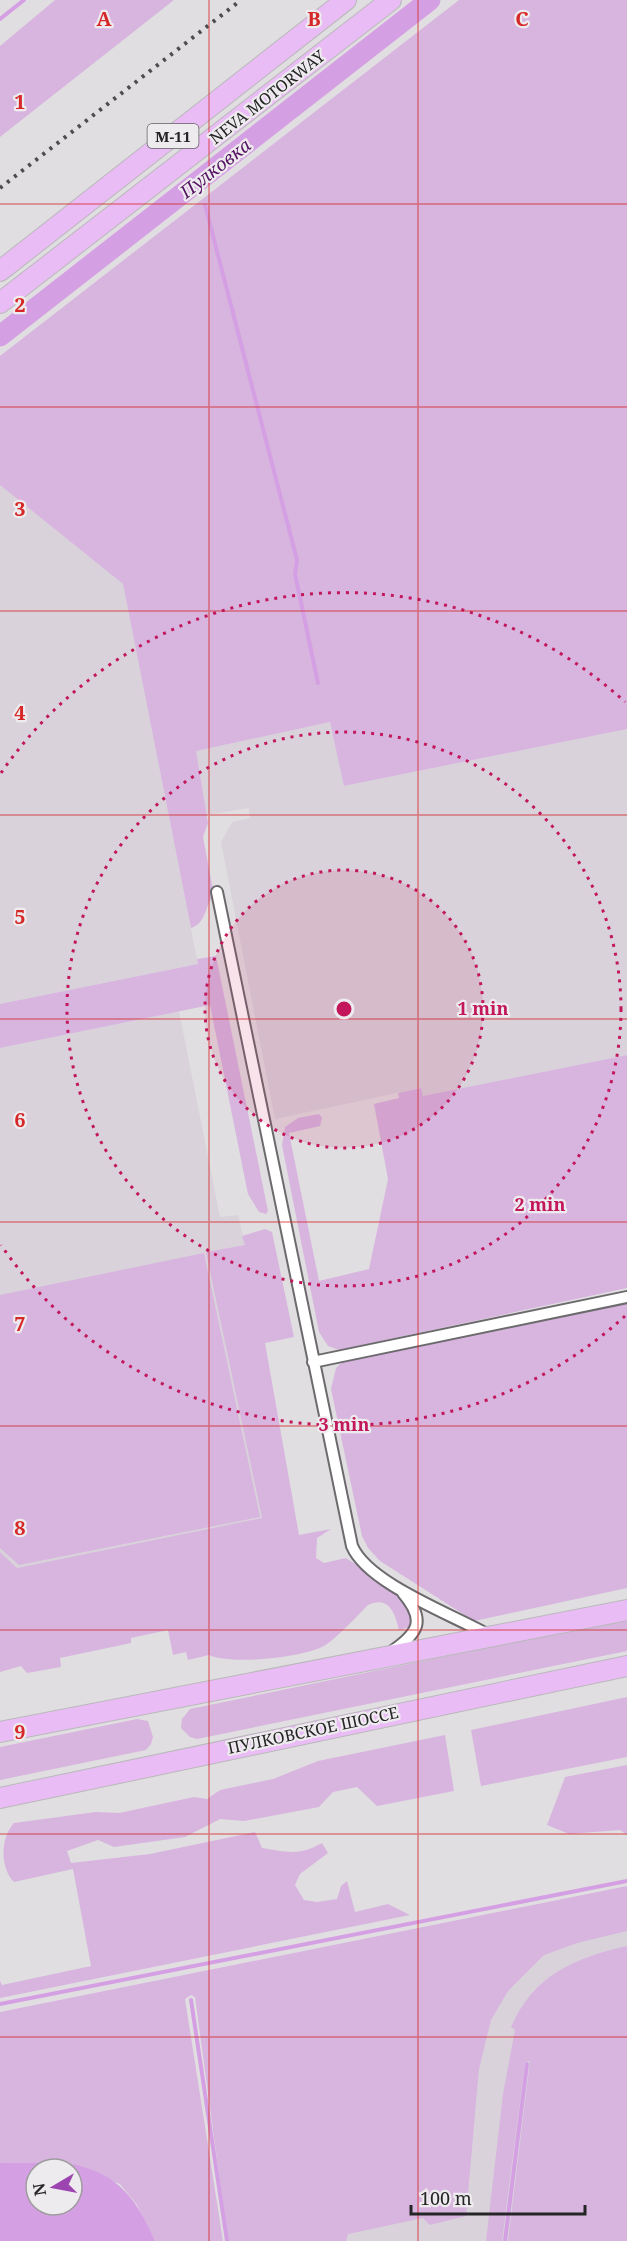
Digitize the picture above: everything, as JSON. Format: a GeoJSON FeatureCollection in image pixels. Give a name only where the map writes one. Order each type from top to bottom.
{"type":"FeatureCollection","features":[{"type":"Feature","properties":{"kind":"highway","name":"NEVA MOTORWAY"},"geometry":{"type":"LineString","coordinates":[[0,272],[346,0]]}},
{"type":"Feature","properties":{"kind":"highway","name":"NEVA MOTORWAY"},"geometry":{"type":"LineString","coordinates":[[0,303],[391,0]]}},
{"type":"Feature","properties":{"kind":"highway"},"geometry":{"type":"LineString","coordinates":[[0,1732],[386,1655],[493,1637],[627,1610]]}},
{"type":"Feature","properties":{"kind":"highway","name":"ПУЛКОВСКОЕ ШОССЕ"},"geometry":{"type":"LineString","coordinates":[[0,1798],[627,1666]]}},
{"type":"Feature","properties":{"kind":"street"},"geometry":{"type":"LineString","coordinates":[[217,892],[352,1546],[369,1568],[399,1588],[437,1611],[493,1637]]}},
{"type":"Feature","properties":{"kind":"street"},"geometry":{"type":"LineString","coordinates":[[313,1362],[627,1297]]}},
{"type":"Feature","properties":{"kind":"street"},"geometry":{"type":"LineString","coordinates":[[386,1655],[408,1640],[417,1622],[414,1605],[399,1588]]}},
{"type":"Feature","properties":{"kind":"shaded area"},"geometry":{"type":"Polygon","coordinates":[[[55,0],[174,0],[0,137],[0,46],[55,0]]]}},
{"type":"Feature","properties":{"kind":"shaded area"},"geometry":{"type":"Polygon","coordinates":[[[459,0],[627,0],[627,729],[344,786],[330,722],[196,751],[208,823],[203,837],[214,895],[203,918],[191,928],[123,584],[0,485],[0,356],[459,0]]]}},
{"type":"Feature","properties":{"kind":"shaded area"},"geometry":{"type":"Polygon","coordinates":[[[0,485],[123,584],[198,964],[0,1004],[0,485]]]}},
{"type":"Feature","properties":{"kind":"shaded area"},"geometry":{"type":"Polygon","coordinates":[[[330,722],[345,786],[627,729],[627,1055],[423,1096],[420,1088],[275,1119],[221,842],[232,822],[250,818],[249,808],[206,815],[195,751],[330,722]]]}},
{"type":"Feature","properties":{"kind":"shaded area"},"geometry":{"type":"Polygon","coordinates":[[[216,956],[268,1211],[266,1214],[259,1212],[248,1194],[210,1005],[0,1048],[0,1004],[198,964],[197,959],[216,956]]]}},
{"type":"Feature","properties":{"kind":"shaded area"},"geometry":{"type":"Polygon","coordinates":[[[179,1011],[220,1217],[238,1215],[245,1245],[207,1252],[262,1519],[17,1568],[0,1552],[0,1048],[179,1011]]]}},
{"type":"Feature","properties":{"kind":"shaded area"},"geometry":{"type":"Polygon","coordinates":[[[627,1055],[627,1288],[339,1350],[328,1346],[319,1332],[282,1145],[285,1127],[298,1118],[319,1114],[322,1118],[320,1126],[289,1133],[319,1281],[369,1269],[388,1179],[374,1104],[399,1098],[398,1093],[421,1088],[423,1096],[627,1055]]]}},
{"type":"Feature","properties":{"kind":"shaded area"},"geometry":{"type":"Polygon","coordinates":[[[265,1229],[272,1232],[294,1337],[265,1343],[299,1535],[331,1529],[317,1538],[316,1558],[324,1563],[346,1558],[384,1584],[410,1607],[413,1617],[410,1627],[399,1630],[390,1607],[381,1602],[368,1605],[327,1644],[317,1649],[287,1656],[250,1660],[209,1655],[188,1660],[186,1652],[173,1655],[168,1630],[131,1638],[131,1643],[60,1658],[61,1667],[27,1673],[21,1666],[0,1672],[0,1552],[17,1568],[262,1518],[206,1252],[245,1245],[242,1236],[265,1229]]]}},
{"type":"Feature","properties":{"kind":"shaded area"},"geometry":{"type":"Polygon","coordinates":[[[204,1253],[260,1517],[19,1565],[0,1548],[0,1295],[204,1253]]]}},
{"type":"Feature","properties":{"kind":"shaded area"},"geometry":{"type":"Polygon","coordinates":[[[627,1302],[627,1588],[474,1621],[380,1561],[368,1548],[362,1536],[331,1389],[336,1368],[342,1362],[627,1302]]]}},
{"type":"Feature","properties":{"kind":"shaded area"},"geometry":{"type":"Polygon","coordinates":[[[627,1619],[627,1651],[197,1739],[190,1737],[181,1728],[182,1719],[190,1709],[627,1619]]]}},
{"type":"Feature","properties":{"kind":"shaded area"},"geometry":{"type":"Polygon","coordinates":[[[627,1697],[627,1757],[481,1786],[471,1730],[627,1697]]]}},
{"type":"Feature","properties":{"kind":"shaded area"},"geometry":{"type":"Polygon","coordinates":[[[137,1719],[148,1721],[153,1737],[146,1750],[0,1780],[0,1747],[137,1719]]]}},
{"type":"Feature","properties":{"kind":"shaded area"},"geometry":{"type":"Polygon","coordinates":[[[445,1735],[454,1791],[377,1806],[357,1787],[333,1792],[319,1807],[244,1821],[220,1819],[185,1837],[114,1847],[98,1840],[67,1851],[71,1863],[150,1854],[255,1832],[262,1848],[286,1852],[307,1850],[322,1843],[328,1853],[300,1874],[295,1885],[304,1900],[317,1902],[337,1899],[341,1886],[347,1881],[355,1912],[388,1904],[410,1915],[0,1998],[0,1981],[2,1985],[91,1966],[73,1869],[14,1882],[6,1869],[4,1845],[9,1829],[14,1823],[96,1812],[119,1813],[194,1797],[207,1799],[220,1790],[273,1779],[318,1761],[445,1735]]]}},
{"type":"Feature","properties":{"kind":"shaded area"},"geometry":{"type":"Polygon","coordinates":[[[627,1765],[627,1835],[620,1830],[569,1834],[547,1825],[565,1777],[627,1765]]]}},
{"type":"Feature","properties":{"kind":"shaded area"},"geometry":{"type":"Polygon","coordinates":[[[627,1886],[627,1931],[577,1943],[544,1955],[508,1991],[491,2020],[479,2069],[466,2216],[430,2225],[423,2218],[348,2234],[346,2241],[228,2241],[195,1997],[191,1995],[185,1999],[223,2241],[155,2241],[137,2205],[120,2184],[84,2171],[84,2157],[24,2157],[24,2163],[0,2163],[0,2012],[627,1886]]]}},
{"type":"Feature","properties":{"kind":"shaded area"},"geometry":{"type":"Polygon","coordinates":[[[627,1900],[627,2241],[322,2241],[500,1928],[627,1900]]]}},
{"type":"Feature","properties":{"kind":"shaded area"},"geometry":{"type":"Polygon","coordinates":[[[627,1946],[627,2241],[508,2241],[530,2061],[525,2062],[502,2241],[486,2241],[503,2094],[515,2030],[511,2027],[531,1994],[558,1972],[590,1956],[627,1946]]]}},
{"type":"Feature","properties":{"kind":"shaded area"},"geometry":{"type":"Polygon","coordinates":[[[0,2163],[24,2163],[24,2217],[84,2217],[84,2168],[95,2171],[120,2186],[139,2210],[155,2241],[0,2241],[0,2163]]]}},
{"type":"Feature","properties":{"kind":"waterway"},"geometry":{"type":"LineString","coordinates":[[0,19],[24,0]]}},
{"type":"Feature","properties":{"kind":"waterway","name":"Пулковка"},"geometry":{"type":"LineString","coordinates":[[0,336],[430,0]]}},
{"type":"Feature","properties":{"kind":"waterway"},"geometry":{"type":"LineString","coordinates":[[205,205],[297,560],[295,574],[318,683]]}},
{"type":"Feature","properties":{"kind":"waterway"},"geometry":{"type":"LineString","coordinates":[[0,2004],[627,1881]]}},
{"type":"Feature","properties":{"kind":"waterway"},"geometry":{"type":"LineString","coordinates":[[191,2000],[227,2241]]}},
{"type":"Feature","properties":{"kind":"waterway"},"geometry":{"type":"LineString","coordinates":[[505,2241],[527,2064]]}},
{"type":"Feature","properties":{"kind":"railway"},"geometry":{"type":"LineString","coordinates":[[0,188],[241,0]]}}]}
